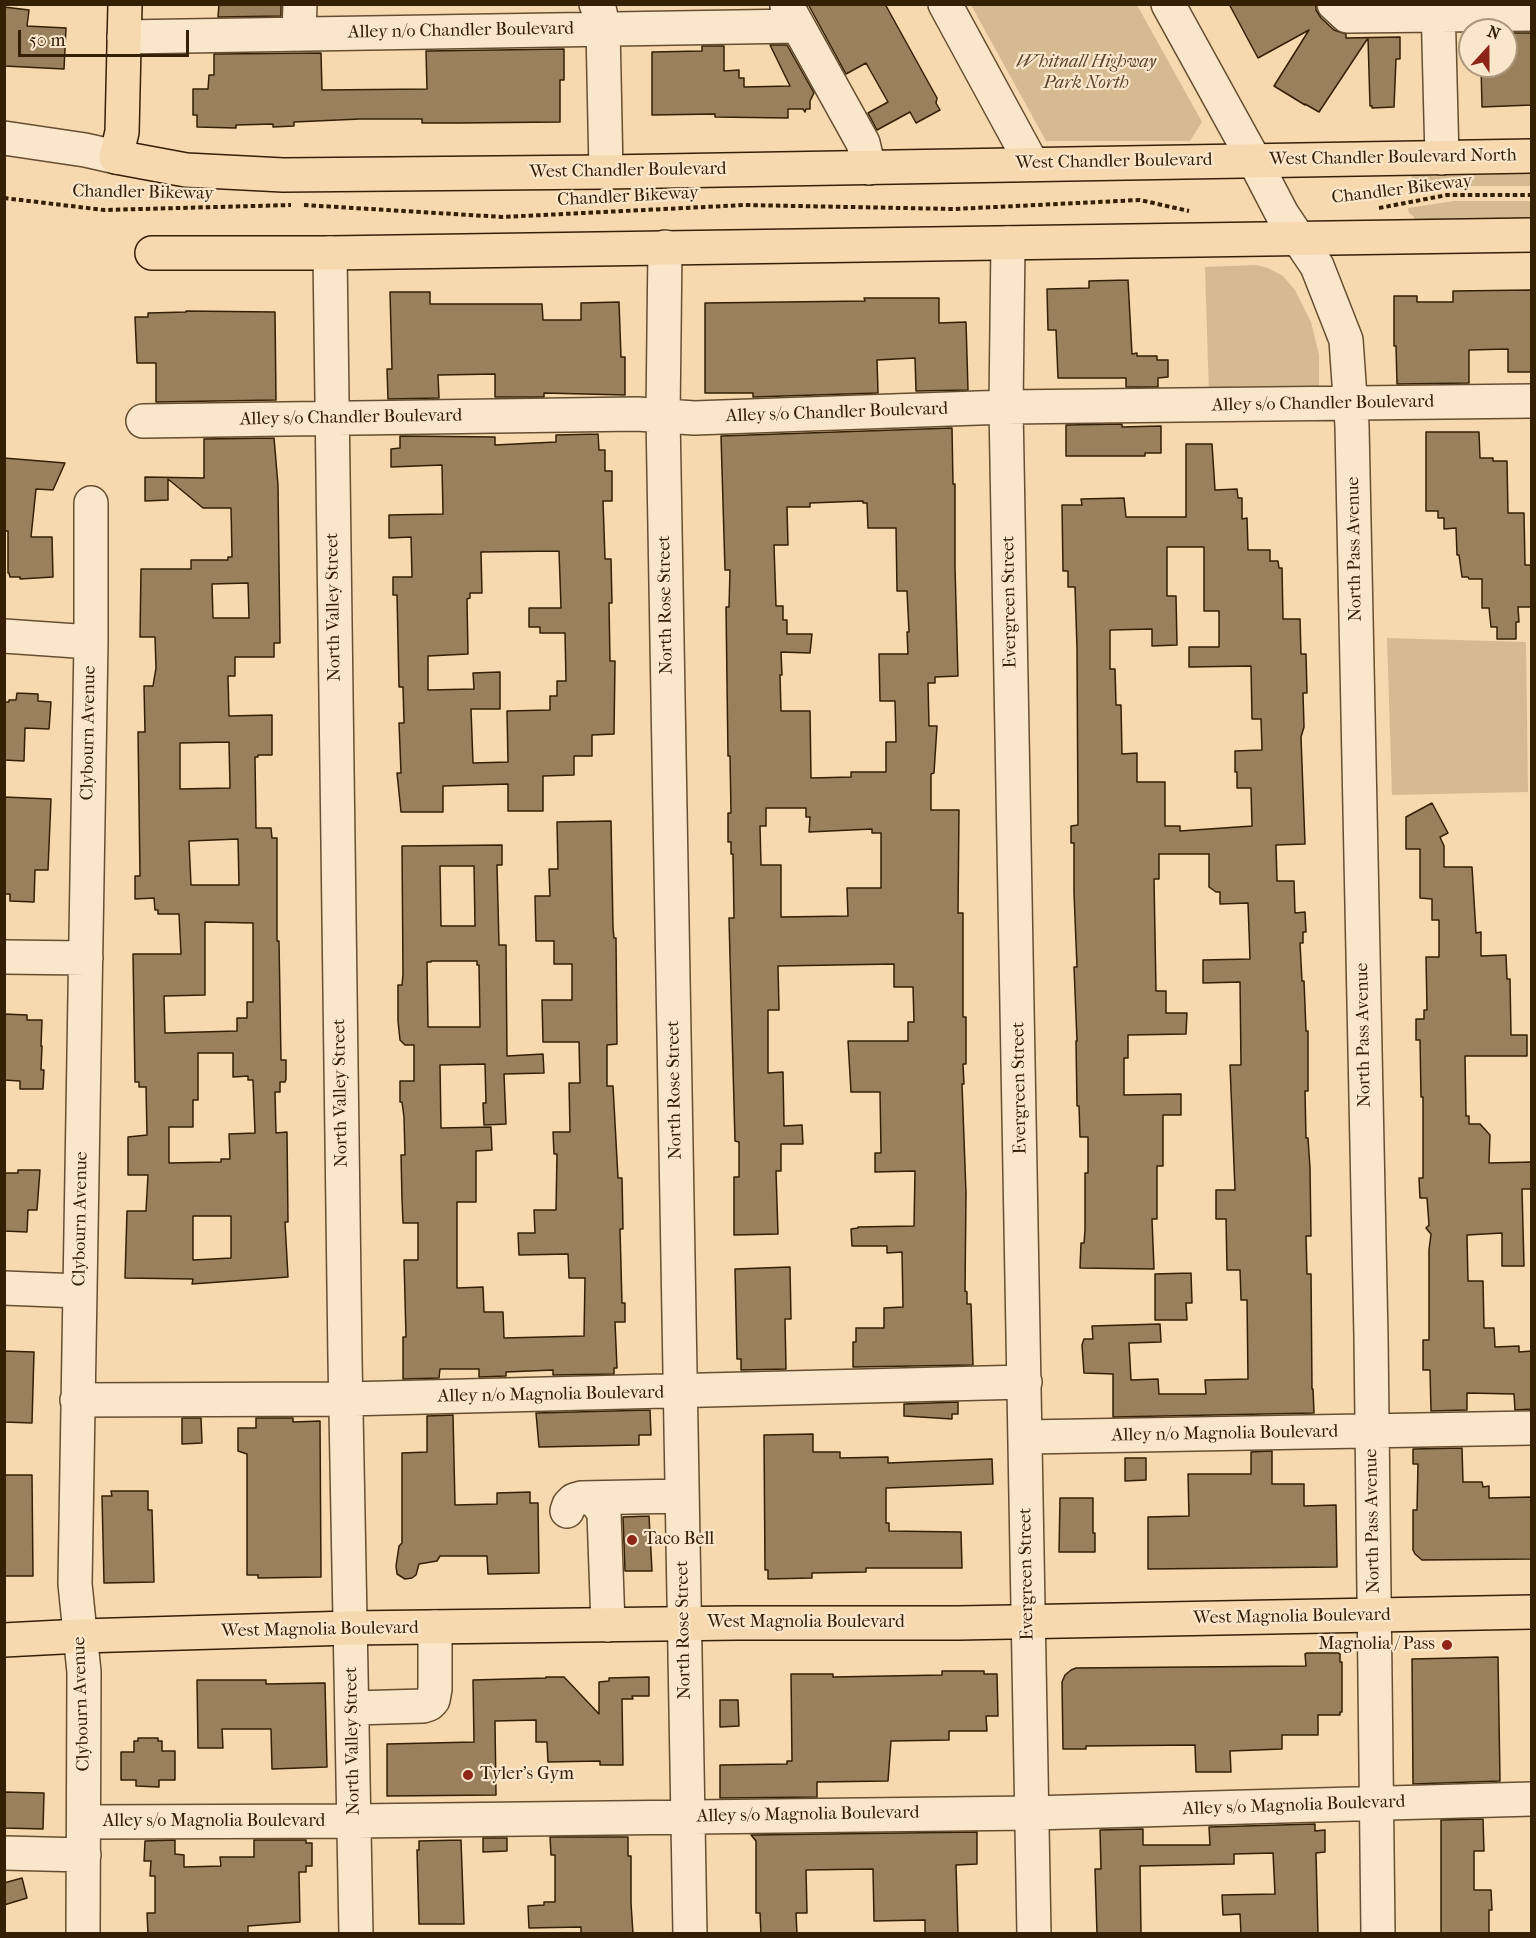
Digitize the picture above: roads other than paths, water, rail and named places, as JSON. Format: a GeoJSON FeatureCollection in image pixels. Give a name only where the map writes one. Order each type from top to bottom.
{"type":"FeatureCollection","features":[{"type":"Feature","properties":{"kind":"main road"},"geometry":{"type":"LineString","coordinates":[[116,157],[122,132],[125,4]]}},
{"type":"Feature","properties":{"kind":"main road","name":"West Chandler Boulevard North"},"geometry":{"type":"LineString","coordinates":[[1254,160],[1532,156]]}},
{"type":"Feature","properties":{"kind":"main road","name":"West Chandler Boulevard"},"geometry":{"type":"LineString","coordinates":[[116,157],[186,170],[283,175],[870,168],[1254,160]]}},
{"type":"Feature","properties":{"kind":"main road"},"geometry":{"type":"LineString","coordinates":[[152,254],[1532,235]]}},
{"type":"Feature","properties":{"kind":"main road","name":"West Magnolia Boulevard"},"geometry":{"type":"LineString","coordinates":[[4,1640],[350,1628],[1028,1621],[1532,1612]]}},
{"type":"Feature","properties":{"kind":"street"},"geometry":{"type":"LineString","coordinates":[[945,4],[1032,164]]}},
{"type":"Feature","properties":{"kind":"street","name":"North Pass Avenue"},"geometry":{"type":"LineString","coordinates":[[1168,4],[1282,214],[1317,266],[1346,340],[1352,404],[1371,1337],[1378,1934]]}},
{"type":"Feature","properties":{"kind":"street"},"geometry":{"type":"LineString","coordinates":[[1340,10],[1438,10],[1532,14]]}},
{"type":"Feature","properties":{"kind":"street"},"geometry":{"type":"LineString","coordinates":[[1438,10],[1442,158]]}},
{"type":"Feature","properties":{"kind":"street","name":"Alley n/o Chandler Boulevard"},"geometry":{"type":"LineString","coordinates":[[124,37],[300,19],[792,15]]}},
{"type":"Feature","properties":{"kind":"street"},"geometry":{"type":"LineString","coordinates":[[792,15],[863,143],[870,168]]}},
{"type":"Feature","properties":{"kind":"street"},"geometry":{"type":"LineString","coordinates":[[600,16],[606,172]]}},
{"type":"Feature","properties":{"kind":"street","name":"West Chandler Boulevard"},"geometry":{"type":"LineString","coordinates":[[4,138],[116,157]]}},
{"type":"Feature","properties":{"kind":"street","name":"Evergreen Street"},"geometry":{"type":"LineString","coordinates":[[1008,243],[1006,407],[1034,1934]]}},
{"type":"Feature","properties":{"kind":"street","name":"North Rose Street"},"geometry":{"type":"LineString","coordinates":[[665,247],[663,416],[690,1934]]}},
{"type":"Feature","properties":{"kind":"street","name":"North Valley Street"},"geometry":{"type":"LineString","coordinates":[[330,253],[356,1934]]}},
{"type":"Feature","properties":{"kind":"street","name":"Alley s/o Chandler Boulevard"},"geometry":{"type":"LineString","coordinates":[[143,421],[637,414],[694,418],[1006,407],[1532,401]]}},
{"type":"Feature","properties":{"kind":"street","name":"Clybourn Avenue"},"geometry":{"type":"LineString","coordinates":[[83,1934],[84,1672],[75,1584],[91,642],[91,503]]}},
{"type":"Feature","properties":{"kind":"street"},"geometry":{"type":"LineString","coordinates":[[4,636],[91,642]]}},
{"type":"Feature","properties":{"kind":"street"},"geometry":{"type":"LineString","coordinates":[[4,957],[86,958]]}},
{"type":"Feature","properties":{"kind":"street"},"geometry":{"type":"LineString","coordinates":[[4,1288],[79,1291]]}},
{"type":"Feature","properties":{"kind":"street","name":"Alley n/o Magnolia Boulevard"},"geometry":{"type":"LineString","coordinates":[[77,1400],[346,1400],[1025,1382]]}},
{"type":"Feature","properties":{"kind":"street","name":"Alley n/o Magnolia Boulevard"},"geometry":{"type":"LineString","coordinates":[[1026,1437],[1532,1428]]}},
{"type":"Feature","properties":{"kind":"street"},"geometry":{"type":"LineString","coordinates":[[608,1625],[604,1513],[596,1502],[578,1505],[681,1496]]}},
{"type":"Feature","properties":{"kind":"street"},"geometry":{"type":"LineString","coordinates":[[353,1708],[429,1704],[435,1689],[435,1627]]}},
{"type":"Feature","properties":{"kind":"street","name":"Alley s/o Magnolia Boulevard"},"geometry":{"type":"LineString","coordinates":[[85,1822],[1032,1813],[1532,1799]]}},
{"type":"Feature","properties":{"kind":"street"},"geometry":{"type":"LineString","coordinates":[[4,1854],[84,1855]]}},
{"type":"Feature","properties":{"kind":"place","name":"Taco Bell"},"geometry":{"type":"Point","coordinates":[632,1540]}},
{"type":"Feature","properties":{"kind":"place","name":"Magnolia / Pass"},"geometry":{"type":"Point","coordinates":[1447,1645]}},
{"type":"Feature","properties":{"kind":"place","name":"Tyler's Gym"},"geometry":{"type":"Point","coordinates":[468,1775]}},
{"type":"Feature","properties":{"kind":"park label","name":"Whitnall Highway Park North"},"geometry":{"type":"Point","coordinates":[1086,73]}}]}
